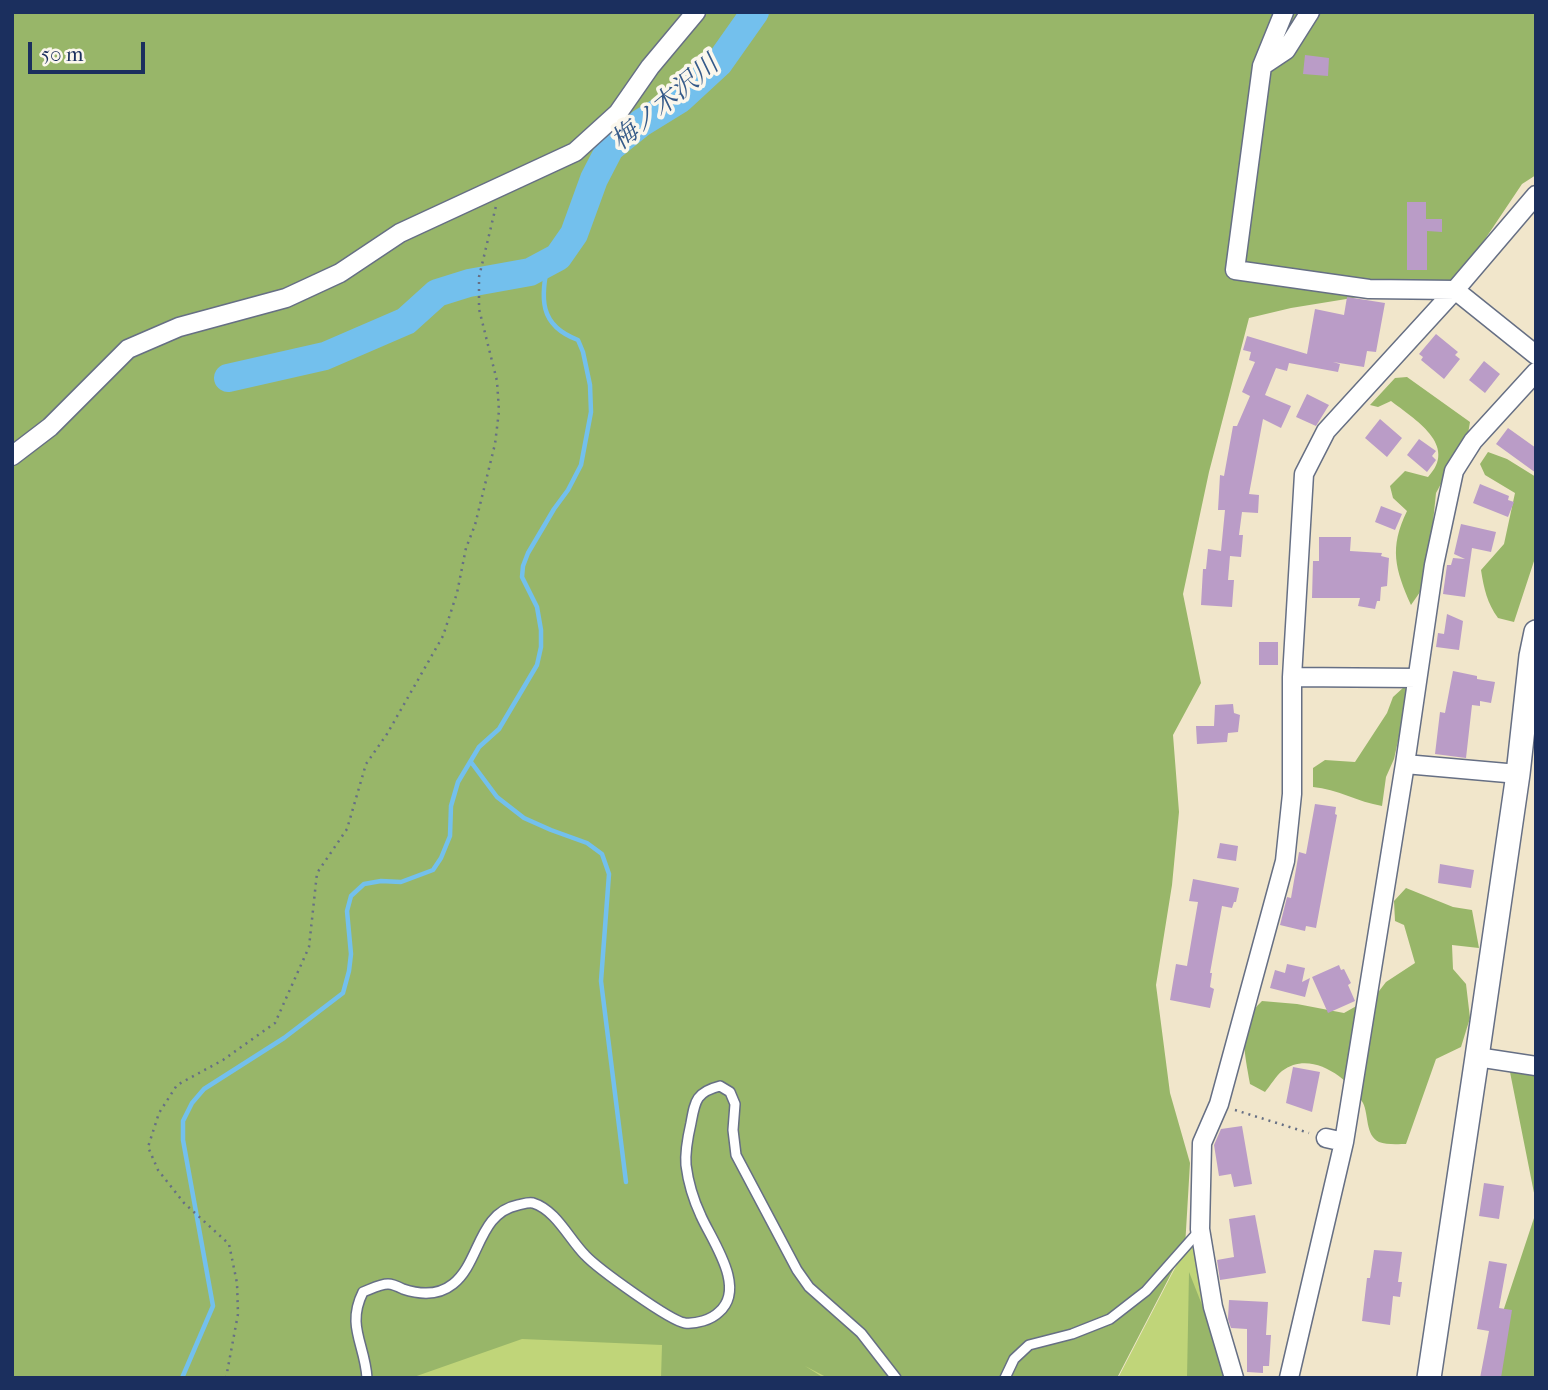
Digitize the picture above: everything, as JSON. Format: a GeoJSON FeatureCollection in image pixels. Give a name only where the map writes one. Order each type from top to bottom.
{"type":"FeatureCollection","features":[{"type":"Feature","properties":{"kind":"street"},"geometry":{"type":"LineString","coordinates":[[12,456],[50,427],[128,349],[179,327],[286,298],[340,273],[400,233],[575,152],[618,113],[650,67],[696,12]]}},
{"type":"Feature","properties":{"kind":"street"},"geometry":{"type":"LineString","coordinates":[[1284,12],[1262,66],[1235,270],[1369,289],[1455,290],[1536,355]]}},
{"type":"Feature","properties":{"kind":"street"},"geometry":{"type":"LineString","coordinates":[[1262,66],[1286,50],[1310,12]]}},
{"type":"Feature","properties":{"kind":"street"},"geometry":{"type":"LineString","coordinates":[[1234,1378],[1213,1307],[1200,1229],[1202,1143],[1219,1104],[1285,862],[1292,794],[1292,677],[1304,474],[1326,431],[1455,290],[1536,195]]}},
{"type":"Feature","properties":{"kind":"street"},"geometry":{"type":"LineString","coordinates":[[1289,1378],[1344,1142],[1434,565],[1454,471],[1474,441],[1536,372]]}},
{"type":"Feature","properties":{"kind":"street"},"geometry":{"type":"LineString","coordinates":[[1429,1378],[1518,774],[1536,632]]}},
{"type":"Feature","properties":{"kind":"street"},"geometry":{"type":"LineString","coordinates":[[1292,677],[1417,678]]}},
{"type":"Feature","properties":{"kind":"street"},"geometry":{"type":"LineString","coordinates":[[1405,764],[1518,774]]}},
{"type":"Feature","properties":{"kind":"street"},"geometry":{"type":"LineString","coordinates":[[1477,1057],[1536,1066]]}},
{"type":"Feature","properties":{"kind":"street"},"geometry":{"type":"LineString","coordinates":[[1326,1138],[1344,1142]]}},
{"type":"Feature","properties":{"kind":"lane"},"geometry":{"type":"LineString","coordinates":[[367,1378],[355,1317],[363,1292],[389,1284],[428,1294],[442,1291],[456,1282],[494,1219],[511,1206],[531,1202],[545,1209],[585,1255],[668,1315],[683,1323],[702,1322],[718,1314],[727,1304],[730,1290],[725,1264],[701,1216],[686,1164],[695,1101],[706,1090],[720,1086],[730,1092],[735,1104],[733,1130],[736,1155],[797,1270],[809,1287],[861,1333],[896,1378]]}},
{"type":"Feature","properties":{"kind":"lane"},"geometry":{"type":"LineString","coordinates":[[1005,1378],[1014,1359],[1029,1345],[1072,1334],[1110,1319],[1146,1291],[1200,1229]]}},
{"type":"Feature","properties":{"kind":"path"},"geometry":{"type":"LineString","coordinates":[[226,1378],[238,1314],[237,1283],[229,1244],[184,1203],[158,1170],[148,1147],[159,1113],[177,1085],[223,1060],[275,1023],[309,947],[317,873],[347,829],[366,764],[387,734],[443,636],[457,593],[466,548],[475,524],[495,444],[499,411],[497,381],[479,309],[479,277],[501,186]]}},
{"type":"Feature","properties":{"kind":"path"},"geometry":{"type":"LineString","coordinates":[[1238,1111],[1326,1138]]}},
{"type":"Feature","properties":{"kind":"green space"},"geometry":{"type":"Polygon","coordinates":[[[12,12],[1536,12],[1536,175],[1522,184],[1457,281],[1291,308],[1249,318],[1209,472],[1183,594],[1201,683],[1173,735],[1179,812],[1172,885],[1156,985],[1170,1093],[1190,1163],[1185,1247],[1117,1378],[828,1378],[805,1366],[824,1378],[661,1378],[662,1345],[522,1339],[411,1378],[12,1378],[12,12]]]}},
{"type":"Feature","properties":{"kind":"green space"},"geometry":{"type":"Polygon","coordinates":[[[1407,377],[1470,422],[1468,434],[1436,493],[1427,582],[1411,605],[1396,558],[1398,536],[1407,511],[1393,498],[1390,486],[1405,471],[1428,477],[1439,454],[1430,434],[1391,401],[1378,407],[1370,405],[1395,378],[1407,377]]]}},
{"type":"Feature","properties":{"kind":"green space"},"geometry":{"type":"Polygon","coordinates":[[[1488,452],[1507,459],[1536,477],[1536,555],[1514,622],[1498,618],[1494,612],[1486,596],[1481,570],[1504,544],[1515,493],[1485,475],[1480,464],[1488,452]]]}},
{"type":"Feature","properties":{"kind":"green space"},"geometry":{"type":"Polygon","coordinates":[[[1404,687],[1412,693],[1394,759],[1386,777],[1382,806],[1313,787],[1313,768],[1325,760],[1355,762],[1387,713],[1393,697],[1404,687]]]}},
{"type":"Feature","properties":{"kind":"green space"},"geometry":{"type":"Polygon","coordinates":[[[1406,888],[1453,907],[1472,910],[1479,948],[1452,945],[1453,969],[1466,984],[1470,1018],[1461,1047],[1436,1059],[1406,1144],[1389,1144],[1379,1142],[1371,1135],[1363,1103],[1349,1084],[1328,1069],[1305,1063],[1293,1065],[1282,1071],[1265,1092],[1250,1084],[1244,1040],[1248,1020],[1262,1001],[1344,1013],[1376,995],[1386,982],[1415,963],[1404,925],[1395,921],[1394,901],[1406,888]]]}},
{"type":"Feature","properties":{"kind":"green space"},"geometry":{"type":"Polygon","coordinates":[[[1508,1062],[1536,1065],[1536,1203],[1508,1062]]]}},
{"type":"Feature","properties":{"kind":"green space"},"geometry":{"type":"Polygon","coordinates":[[[1536,1212],[1536,1378],[1481,1378],[1536,1212]]]}},
{"type":"Feature","properties":{"kind":"green space"},"geometry":{"type":"Polygon","coordinates":[[[1201,1239],[1206,1302],[1196,1378],[1118,1378],[1188,1243],[1201,1239]]]}},
{"type":"Feature","properties":{"kind":"green space"},"geometry":{"type":"Polygon","coordinates":[[[1189,1272],[1231,1378],[1187,1378],[1189,1272]]]}},
{"type":"Feature","properties":{"kind":"green space"},"geometry":{"type":"Polygon","coordinates":[[[536,1314],[841,1360],[856,1378],[411,1378],[422,1359],[536,1314]]]}},
{"type":"Feature","properties":{"kind":"building"},"geometry":{"type":"Polygon","coordinates":[[[1305,55],[1329,58],[1328,76],[1303,74],[1305,55]]]}},
{"type":"Feature","properties":{"kind":"building"},"geometry":{"type":"Polygon","coordinates":[[[1407,202],[1426,202],[1426,219],[1442,219],[1442,232],[1427,231],[1427,270],[1407,270],[1407,202]]]}},
{"type":"Feature","properties":{"kind":"building"},"geometry":{"type":"Polygon","coordinates":[[[1347,297],[1385,303],[1376,352],[1367,351],[1364,367],[1333,362],[1340,364],[1338,372],[1289,363],[1287,371],[1276,368],[1265,395],[1291,406],[1281,428],[1263,419],[1249,494],[1259,495],[1258,513],[1242,512],[1239,535],[1243,535],[1241,557],[1230,556],[1228,580],[1234,580],[1232,607],[1201,605],[1203,569],[1206,569],[1208,549],[1221,551],[1225,510],[1218,510],[1220,475],[1224,476],[1233,426],[1237,426],[1250,396],[1242,392],[1255,362],[1249,360],[1251,352],[1243,350],[1247,336],[1307,354],[1315,309],[1344,315],[1347,297]]]}},
{"type":"Feature","properties":{"kind":"building"},"geometry":{"type":"Polygon","coordinates":[[[1436,334],[1458,352],[1455,355],[1460,359],[1444,379],[1421,360],[1423,357],[1419,354],[1436,334]]]}},
{"type":"Feature","properties":{"kind":"building"},"geometry":{"type":"Polygon","coordinates":[[[1484,361],[1500,374],[1485,393],[1469,380],[1484,361]]]}},
{"type":"Feature","properties":{"kind":"building"},"geometry":{"type":"Polygon","coordinates":[[[1307,394],[1329,405],[1316,426],[1296,417],[1307,394]]]}},
{"type":"Feature","properties":{"kind":"building"},"geometry":{"type":"Polygon","coordinates":[[[1380,419],[1402,438],[1387,457],[1365,438],[1380,419]]]}},
{"type":"Feature","properties":{"kind":"building"},"geometry":{"type":"Polygon","coordinates":[[[1508,428],[1536,448],[1536,473],[1496,444],[1508,428]]]}},
{"type":"Feature","properties":{"kind":"building"},"geometry":{"type":"Polygon","coordinates":[[[1419,439],[1436,451],[1432,456],[1436,460],[1427,472],[1407,455],[1419,439]]]}},
{"type":"Feature","properties":{"kind":"building"},"geometry":{"type":"Polygon","coordinates":[[[1480,484],[1509,496],[1508,500],[1514,502],[1508,517],[1473,503],[1480,484]]]}},
{"type":"Feature","properties":{"kind":"building"},"geometry":{"type":"Polygon","coordinates":[[[1381,506],[1402,514],[1395,530],[1375,522],[1381,506]]]}},
{"type":"Feature","properties":{"kind":"building"},"geometry":{"type":"Polygon","coordinates":[[[1461,524],[1496,532],[1491,552],[1472,548],[1465,597],[1443,594],[1447,565],[1451,565],[1453,558],[1465,559],[1454,554],[1461,524]]]}},
{"type":"Feature","properties":{"kind":"building"},"geometry":{"type":"Polygon","coordinates":[[[1319,537],[1351,537],[1350,551],[1382,553],[1381,556],[1389,558],[1387,586],[1381,587],[1380,601],[1377,601],[1375,609],[1358,606],[1360,598],[1312,598],[1313,561],[1319,561],[1319,537]]]}},
{"type":"Feature","properties":{"kind":"building"},"geometry":{"type":"Polygon","coordinates":[[[1447,614],[1463,621],[1459,650],[1436,647],[1438,633],[1444,634],[1447,614]]]}},
{"type":"Feature","properties":{"kind":"building"},"geometry":{"type":"Polygon","coordinates":[[[1259,642],[1278,642],[1278,665],[1259,665],[1259,642]]]}},
{"type":"Feature","properties":{"kind":"building"},"geometry":{"type":"Polygon","coordinates":[[[1453,671],[1495,682],[1491,703],[1480,701],[1480,706],[1472,705],[1466,758],[1435,754],[1440,712],[1445,713],[1453,671]]]}},
{"type":"Feature","properties":{"kind":"building"},"geometry":{"type":"Polygon","coordinates":[[[1233,704],[1234,713],[1240,715],[1238,732],[1228,733],[1227,742],[1197,744],[1196,726],[1214,726],[1215,705],[1233,704]]]}},
{"type":"Feature","properties":{"kind":"building"},"geometry":{"type":"Polygon","coordinates":[[[1315,804],[1336,807],[1337,815],[1316,928],[1306,926],[1305,931],[1280,925],[1287,897],[1291,898],[1299,852],[1306,854],[1315,804]]]}},
{"type":"Feature","properties":{"kind":"building"},"geometry":{"type":"Polygon","coordinates":[[[1220,843],[1238,846],[1236,861],[1217,858],[1220,843]]]}},
{"type":"Feature","properties":{"kind":"building"},"geometry":{"type":"Polygon","coordinates":[[[1440,864],[1474,870],[1471,888],[1438,883],[1440,864]]]}},
{"type":"Feature","properties":{"kind":"building"},"geometry":{"type":"Polygon","coordinates":[[[1193,879],[1239,888],[1232,908],[1222,906],[1210,973],[1210,987],[1214,989],[1210,1008],[1170,1000],[1176,964],[1187,966],[1198,902],[1189,901],[1193,879]]]}},
{"type":"Feature","properties":{"kind":"building"},"geometry":{"type":"Polygon","coordinates":[[[1287,964],[1305,968],[1302,982],[1310,978],[1305,997],[1270,988],[1275,970],[1285,973],[1287,964]]]}},
{"type":"Feature","properties":{"kind":"building"},"geometry":{"type":"Polygon","coordinates":[[[1339,965],[1351,983],[1348,985],[1355,1001],[1328,1013],[1312,977],[1339,965]]]}},
{"type":"Feature","properties":{"kind":"building"},"geometry":{"type":"Polygon","coordinates":[[[1293,1067],[1320,1072],[1312,1112],[1286,1103],[1293,1067]]]}},
{"type":"Feature","properties":{"kind":"building"},"geometry":{"type":"Polygon","coordinates":[[[1242,1126],[1252,1184],[1234,1187],[1231,1174],[1219,1176],[1214,1145],[1221,1129],[1242,1126]]]}},
{"type":"Feature","properties":{"kind":"building"},"geometry":{"type":"Polygon","coordinates":[[[1484,1183],[1504,1186],[1499,1219],[1479,1216],[1484,1183]]]}},
{"type":"Feature","properties":{"kind":"building"},"geometry":{"type":"Polygon","coordinates":[[[1255,1215],[1266,1273],[1220,1280],[1217,1260],[1234,1257],[1229,1219],[1255,1215]]]}},
{"type":"Feature","properties":{"kind":"building"},"geometry":{"type":"Polygon","coordinates":[[[1374,1250],[1402,1252],[1398,1282],[1402,1282],[1400,1297],[1393,1296],[1390,1325],[1362,1321],[1367,1278],[1370,1278],[1374,1250]]]}},
{"type":"Feature","properties":{"kind":"building"},"geometry":{"type":"Polygon","coordinates":[[[1489,1261],[1507,1264],[1499,1308],[1512,1310],[1501,1378],[1480,1378],[1489,1331],[1477,1329],[1489,1261]]]}},
{"type":"Feature","properties":{"kind":"building"},"geometry":{"type":"Polygon","coordinates":[[[1229,1300],[1268,1302],[1266,1335],[1271,1335],[1269,1366],[1263,1366],[1263,1373],[1247,1372],[1247,1329],[1231,1328],[1228,1319],[1229,1300]]]}},
{"type":"Feature","properties":{"kind":"waterway","name":"梅ノ木沢川"},"geometry":{"type":"LineString","coordinates":[[228,378],[325,356],[406,321],[437,293],[469,283],[530,272],[558,257],[574,234],[594,179],[610,148],[641,123],[680,99],[719,63],[755,12]]}},
{"type":"Feature","properties":{"kind":"waterway"},"geometry":{"type":"LineString","coordinates":[[182,1378],[213,1306],[183,1140],[183,1121],[192,1103],[204,1089],[284,1038],[343,993],[351,954],[347,911],[351,896],[364,884],[401,882],[433,870],[450,836],[451,806],[458,782],[479,747],[499,729],[537,665],[541,630],[537,607],[522,577],[523,566],[528,553],[581,465],[591,412],[590,385],[578,340],[555,327],[545,309],[544,287],[548,262]]}},
{"type":"Feature","properties":{"kind":"waterway"},"geometry":{"type":"LineString","coordinates":[[471,762],[497,797],[524,818],[587,843],[602,854],[609,874],[601,981],[626,1182]]}}]}
